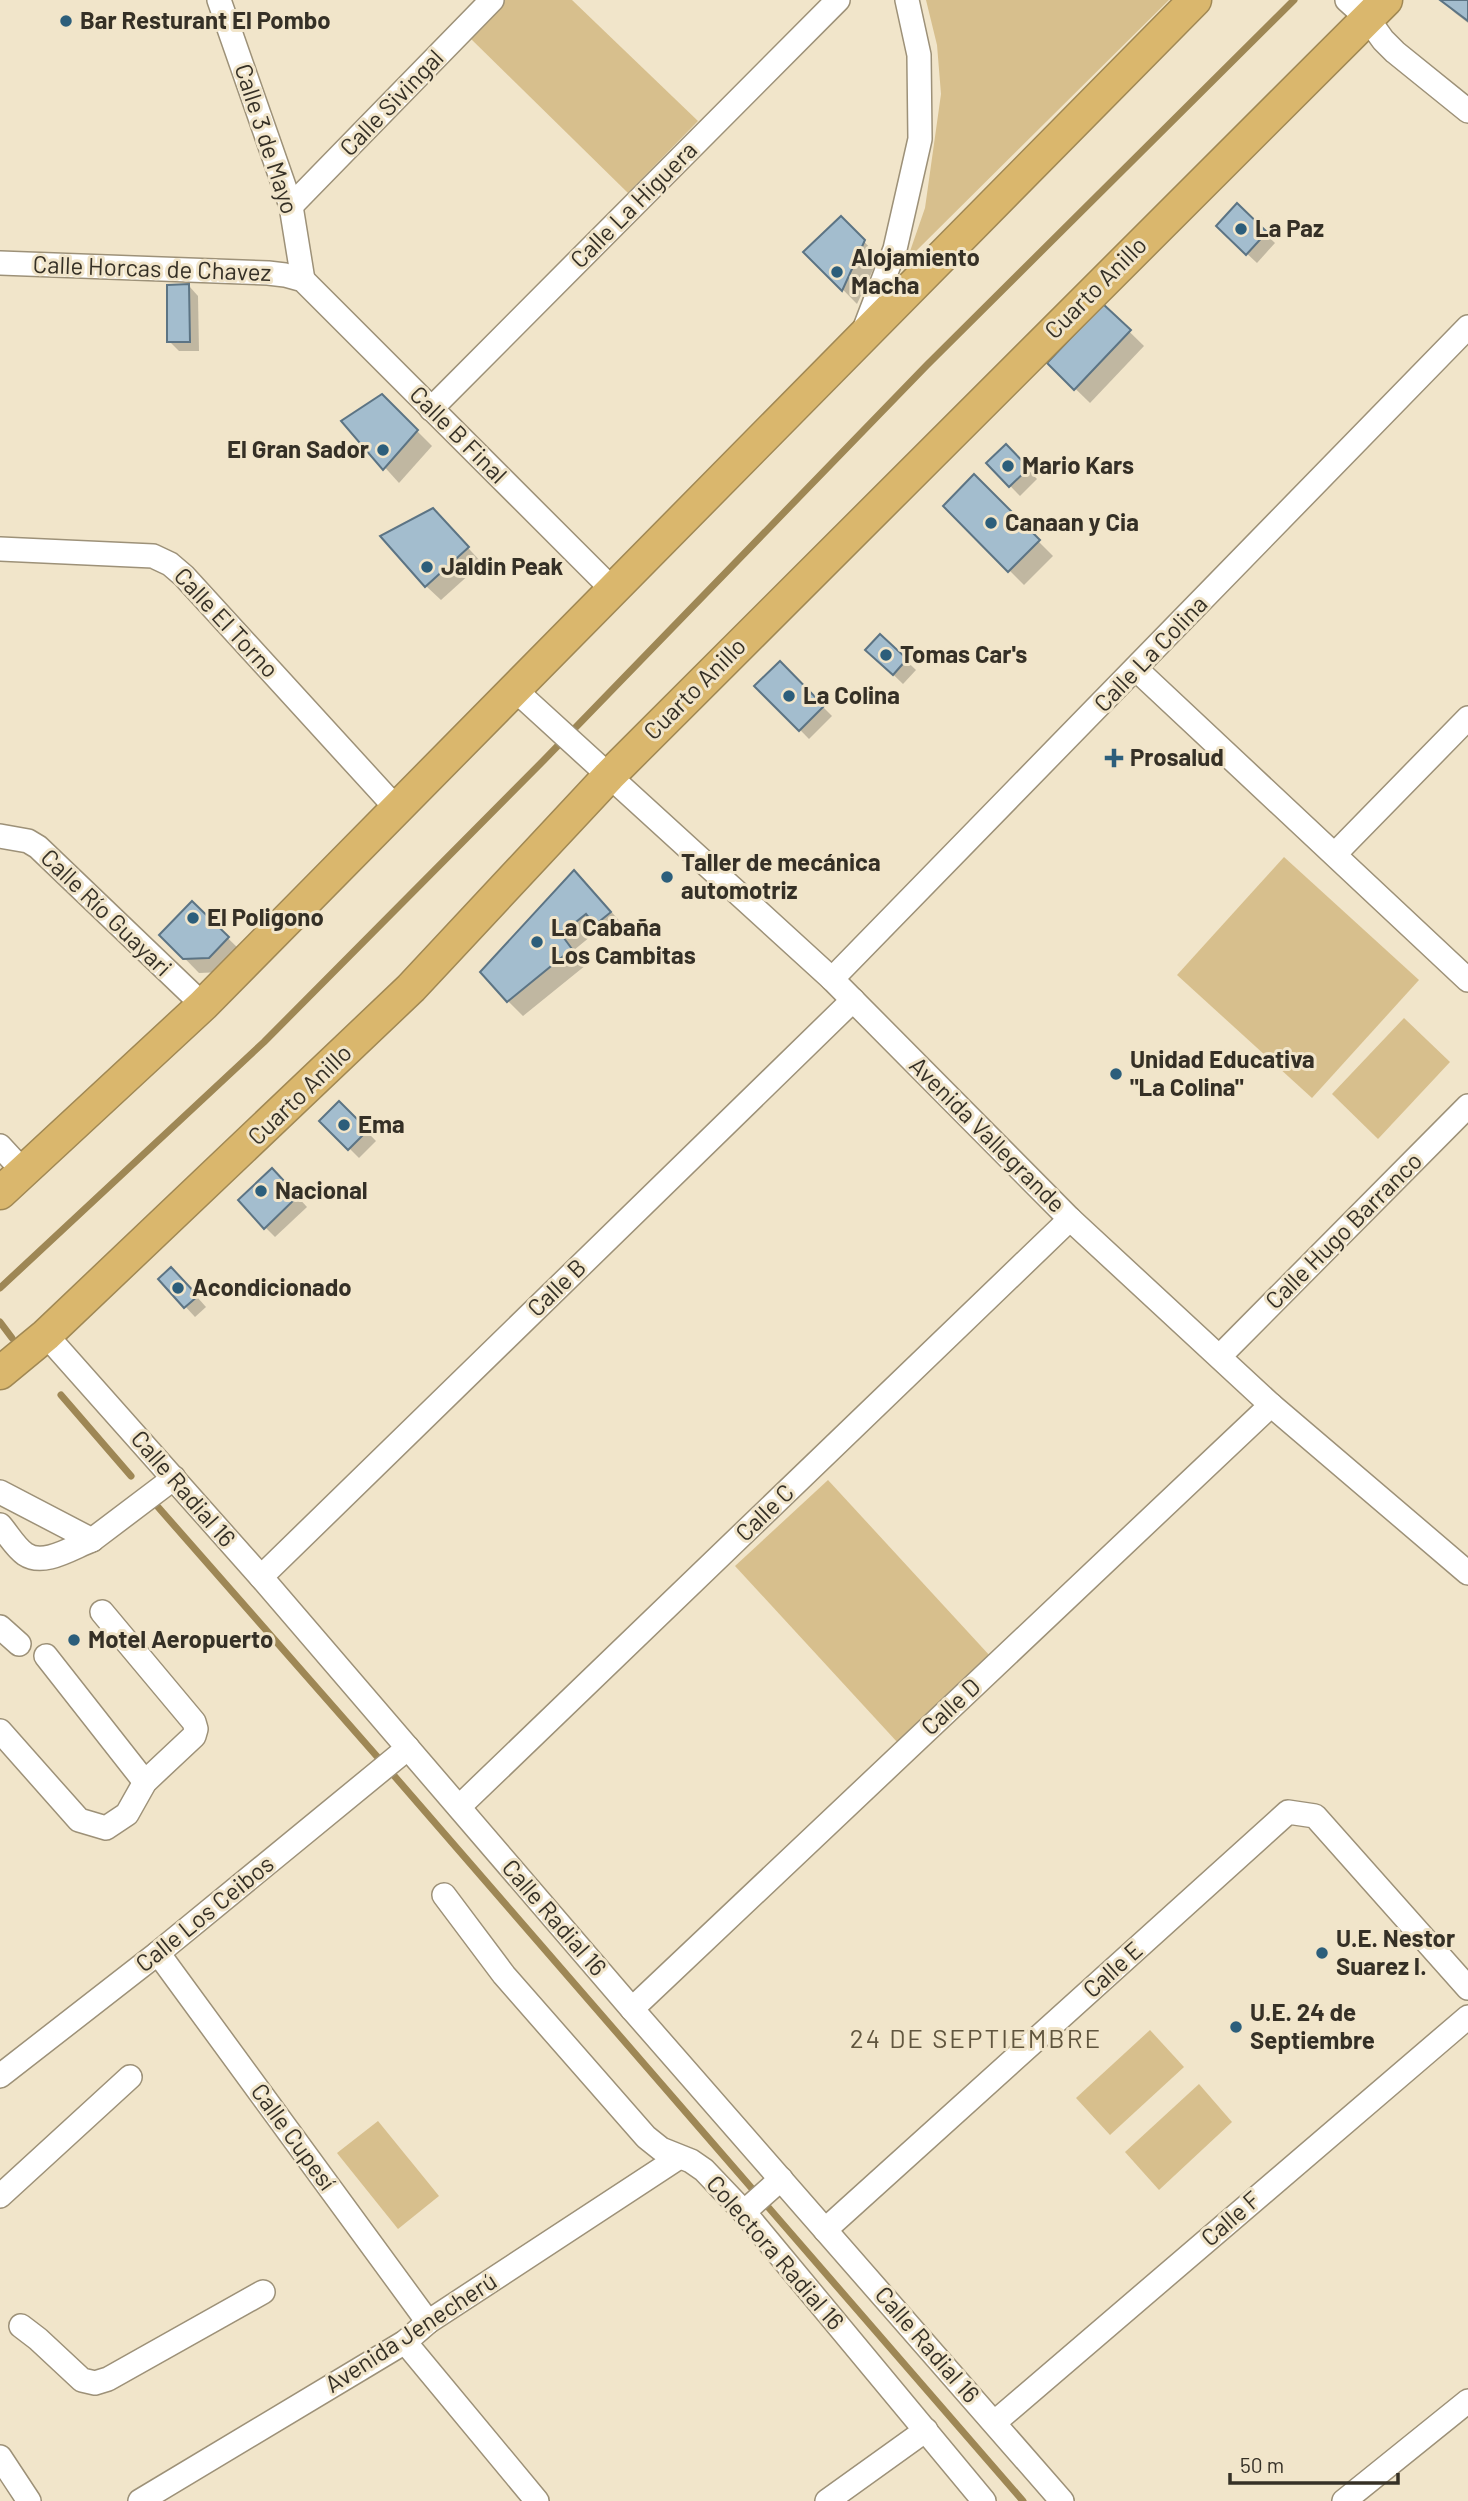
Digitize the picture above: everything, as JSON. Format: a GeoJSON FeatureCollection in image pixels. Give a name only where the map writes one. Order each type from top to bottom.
{"type":"FeatureCollection","features":[{"type":"Feature","properties":{"kind":"highway"},"geometry":{"type":"LineString","coordinates":[[0,1193],[203,1005],[1195,0]]}},
{"type":"Feature","properties":{"kind":"highway","name":"Cuarto Anillo"},"geometry":{"type":"LineString","coordinates":[[0,1373],[46,1335],[411,988],[609,776],[950,433],[1367,6]]}},
{"type":"Feature","properties":{"kind":"street","name":"Calle 3 de Mayo"},"geometry":{"type":"LineString","coordinates":[[219,0],[291,206],[303,280]]}},
{"type":"Feature","properties":{"kind":"street","name":"Calle Sivingal"},"geometry":{"type":"LineString","coordinates":[[291,206],[492,0]]}},
{"type":"Feature","properties":{"kind":"street","name":"Calle La Higuera"},"geometry":{"type":"LineString","coordinates":[[431,409],[838,0]]}},
{"type":"Feature","properties":{"kind":"street"},"geometry":{"type":"LineString","coordinates":[[861,337],[895,249],[920,139],[919,55],[907,0]]}},
{"type":"Feature","properties":{"kind":"street"},"geometry":{"type":"LineString","coordinates":[[1367,6],[1383,40],[1468,111]]}},
{"type":"Feature","properties":{"kind":"street","name":"Calle Horcas de Chavez"},"geometry":{"type":"LineString","coordinates":[[0,263],[268,273],[303,280]]}},
{"type":"Feature","properties":{"kind":"street","name":"Calle B Final"},"geometry":{"type":"LineString","coordinates":[[303,280],[612,590]]}},
{"type":"Feature","properties":{"kind":"street","name":"Calle La Colina"},"geometry":{"type":"LineString","coordinates":[[832,979],[1468,327]]}},
{"type":"Feature","properties":{"kind":"street","name":"Calle El Torno"},"geometry":{"type":"LineString","coordinates":[[0,549],[153,556],[170,564],[184,576],[397,809]]}},
{"type":"Feature","properties":{"kind":"street"},"geometry":{"type":"LineString","coordinates":[[1136,669],[1468,980]]}},
{"type":"Feature","properties":{"kind":"street","name":"Avenida Vallegrande"},"geometry":{"type":"LineString","coordinates":[[514,690],[832,979],[1070,1219],[1271,1405],[1468,1573]]}},
{"type":"Feature","properties":{"kind":"street"},"geometry":{"type":"LineString","coordinates":[[1335,854],[1468,718]]}},
{"type":"Feature","properties":{"kind":"street","name":"Calle Río Guayari"},"geometry":{"type":"LineString","coordinates":[[0,836],[29,841],[38,847],[203,1005]]}},
{"type":"Feature","properties":{"kind":"street","name":"Calle B"},"geometry":{"type":"LineString","coordinates":[[261,1577],[853,1000]]}},
{"type":"Feature","properties":{"kind":"street","name":"Calle Hugo Barranco"},"geometry":{"type":"LineString","coordinates":[[1220,1356],[1468,1106]]}},
{"type":"Feature","properties":{"kind":"street"},"geometry":{"type":"LineString","coordinates":[[0,1146],[24,1172]]}},
{"type":"Feature","properties":{"kind":"street","name":"Calle C"},"geometry":{"type":"LineString","coordinates":[[459,1807],[1070,1219]]}},
{"type":"Feature","properties":{"kind":"street","name":"Calle Radial 16"},"geometry":{"type":"LineString","coordinates":[[46,1335],[261,1577],[632,2008],[761,2197],[825,2230],[1062,2501]]}},
{"type":"Feature","properties":{"kind":"street","name":"Calle D"},"geometry":{"type":"LineString","coordinates":[[632,2008],[1271,1405]]}},
{"type":"Feature","properties":{"kind":"street"},"geometry":{"type":"LineString","coordinates":[[0,1525],[23,1553],[32,1558],[43,1559],[92,1540],[174,1478]]}},
{"type":"Feature","properties":{"kind":"street"},"geometry":{"type":"LineString","coordinates":[[0,1492],[92,1540]]}},
{"type":"Feature","properties":{"kind":"street"},"geometry":{"type":"LineString","coordinates":[[0,1731],[79,1820],[106,1828],[127,1814],[145,1782],[194,1736],[194,1722],[102,1612]]}},
{"type":"Feature","properties":{"kind":"street"},"geometry":{"type":"LineString","coordinates":[[0,1627],[19,1644]]}},
{"type":"Feature","properties":{"kind":"street"},"geometry":{"type":"LineString","coordinates":[[46,1656],[145,1782]]}},
{"type":"Feature","properties":{"kind":"street","name":"Calle Los Ceibos"},"geometry":{"type":"LineString","coordinates":[[0,2076],[158,1953],[408,1748]]}},
{"type":"Feature","properties":{"kind":"street","name":"Calle E"},"geometry":{"type":"LineString","coordinates":[[825,2230],[1288,1812],[1315,1816],[1468,1988]]}},
{"type":"Feature","properties":{"kind":"street","name":"Colectora Radial 16"},"geometry":{"type":"LineString","coordinates":[[444,1895],[504,1975],[646,2137],[678,2158],[691,2161],[761,2197],[926,2430],[984,2501]]}},
{"type":"Feature","properties":{"kind":"street","name":"Calle Cupesí"},"geometry":{"type":"LineString","coordinates":[[158,1953],[428,2322]]}},
{"type":"Feature","properties":{"kind":"street","name":"Calle F"},"geometry":{"type":"LineString","coordinates":[[995,2422],[1468,2017]]}},
{"type":"Feature","properties":{"kind":"street"},"geometry":{"type":"LineString","coordinates":[[0,2196],[130,2077]]}},
{"type":"Feature","properties":{"kind":"street","name":"Avenida Jenecherú"},"geometry":{"type":"LineString","coordinates":[[140,2501],[405,2342],[428,2322],[678,2158]]}},
{"type":"Feature","properties":{"kind":"street"},"geometry":{"type":"LineString","coordinates":[[21,2326],[82,2380],[95,2384],[262,2292]]}},
{"type":"Feature","properties":{"kind":"street"},"geometry":{"type":"LineString","coordinates":[[405,2342],[537,2501]]}},
{"type":"Feature","properties":{"kind":"street"},"geometry":{"type":"LineString","coordinates":[[1344,2501],[1468,2401]]}},
{"type":"Feature","properties":{"kind":"street"},"geometry":{"type":"LineString","coordinates":[[827,2501],[926,2430]]}},
{"type":"Feature","properties":{"kind":"street"},"geometry":{"type":"LineString","coordinates":[[0,2457],[29,2501]]}},
{"type":"Feature","properties":{"kind":"shaded area"},"geometry":{"type":"Polygon","coordinates":[[[505,0],[572,0],[698,121],[628,193],[469,37],[505,0]]]}},
{"type":"Feature","properties":{"kind":"shaded area"},"geometry":{"type":"Polygon","coordinates":[[[926,0],[1169,0],[907,260],[925,208],[941,94],[937,45],[926,0]]]}},
{"type":"Feature","properties":{"kind":"shaded area"},"geometry":{"type":"Polygon","coordinates":[[[1284,857],[1419,980],[1312,1098],[1177,975],[1284,857]]]}},
{"type":"Feature","properties":{"kind":"shaded area"},"geometry":{"type":"Polygon","coordinates":[[[1404,1018],[1450,1062],[1378,1139],[1332,1094],[1404,1018]]]}},
{"type":"Feature","properties":{"kind":"shaded area"},"geometry":{"type":"Polygon","coordinates":[[[828,1480],[991,1657],[898,1743],[735,1566],[828,1480]]]}},
{"type":"Feature","properties":{"kind":"shaded area"},"geometry":{"type":"Polygon","coordinates":[[[1150,2030],[1184,2067],[1110,2135],[1076,2098],[1150,2030]]]}},
{"type":"Feature","properties":{"kind":"shaded area"},"geometry":{"type":"Polygon","coordinates":[[[1199,2084],[1232,2122],[1159,2190],[1125,2152],[1199,2084]]]}},
{"type":"Feature","properties":{"kind":"shaded area"},"geometry":{"type":"Polygon","coordinates":[[[378,2121],[439,2196],[398,2229],[337,2153],[378,2121]]]}},
{"type":"Feature","properties":{"kind":"building"},"geometry":{"type":"Polygon","coordinates":[[[1440,0],[1468,0],[1468,21],[1440,0]]]}},
{"type":"Feature","properties":{"kind":"building","name":"La Paz"},"geometry":{"type":"Polygon","coordinates":[[[1237,203],[1267,232],[1246,255],[1216,226],[1237,203]]]}},
{"type":"Feature","properties":{"kind":"building","name":"Alojamiento Macha"},"geometry":{"type":"Polygon","coordinates":[[[841,216],[865,240],[842,291],[803,252],[841,216]]]}},
{"type":"Feature","properties":{"kind":"building"},"geometry":{"type":"Polygon","coordinates":[[[189,284],[190,342],[167,342],[167,285],[189,284]]]}},
{"type":"Feature","properties":{"kind":"building"},"geometry":{"type":"Polygon","coordinates":[[[1103,304],[1131,330],[1074,390],[1047,363],[1103,304]]]}},
{"type":"Feature","properties":{"kind":"building","name":"El Gran Sador"},"geometry":{"type":"Polygon","coordinates":[[[382,394],[418,430],[383,470],[341,421],[382,394]]]}},
{"type":"Feature","properties":{"kind":"building","name":"Mario Kars"},"geometry":{"type":"Polygon","coordinates":[[[1006,444],[1029,468],[1009,487],[986,463],[1006,444]]]}},
{"type":"Feature","properties":{"kind":"building","name":"Canaan y Cia"},"geometry":{"type":"Polygon","coordinates":[[[974,474],[1040,540],[1008,572],[943,506],[974,474]]]}},
{"type":"Feature","properties":{"kind":"building","name":"Jaldin Peak"},"geometry":{"type":"Polygon","coordinates":[[[433,508],[469,547],[425,587],[380,536],[433,508]]]}},
{"type":"Feature","properties":{"kind":"building","name":"Tomas Car's"},"geometry":{"type":"Polygon","coordinates":[[[880,634],[907,659],[893,675],[865,650],[880,634]]]}},
{"type":"Feature","properties":{"kind":"building","name":"La Colina"},"geometry":{"type":"Polygon","coordinates":[[[780,661],[824,706],[799,731],[754,686],[780,661]]]}},
{"type":"Feature","properties":{"kind":"building","name":"La Cabaña Los Cambitas"},"geometry":{"type":"Polygon","coordinates":[[[574,870],[611,912],[595,925],[586,914],[561,934],[572,949],[507,1002],[480,972],[574,870]]]}},
{"type":"Feature","properties":{"kind":"building","name":"El Poligono"},"geometry":{"type":"Polygon","coordinates":[[[192,901],[229,937],[209,958],[183,959],[159,935],[192,901]]]}},
{"type":"Feature","properties":{"kind":"building","name":"Ema"},"geometry":{"type":"Polygon","coordinates":[[[339,1101],[368,1130],[348,1150],[319,1121],[339,1101]]]}},
{"type":"Feature","properties":{"kind":"building"},"geometry":{"type":"Polygon","coordinates":[[[272,1168],[298,1196],[264,1229],[238,1200],[272,1168]]]}},
{"type":"Feature","properties":{"kind":"building","name":"Acondicionado"},"geometry":{"type":"Polygon","coordinates":[[[171,1267],[198,1296],[184,1308],[158,1279],[171,1267]]]}},
{"type":"Feature","properties":{"kind":"waterway"},"geometry":{"type":"LineString","coordinates":[[0,1288],[264,1042],[544,760],[927,365],[1294,0]]}},
{"type":"Feature","properties":{"kind":"waterway"},"geometry":{"type":"LineString","coordinates":[[0,1322],[12,1338]]}},
{"type":"Feature","properties":{"kind":"waterway"},"geometry":{"type":"LineString","coordinates":[[61,1395],[131,1476]]}},
{"type":"Feature","properties":{"kind":"waterway"},"geometry":{"type":"LineString","coordinates":[[158,1507],[381,1761]]}},
{"type":"Feature","properties":{"kind":"waterway"},"geometry":{"type":"LineString","coordinates":[[390,1771],[1023,2501]]}},
{"type":"Feature","properties":{"kind":"place","name":"Bar Resturant El Pombo"},"geometry":{"type":"Point","coordinates":[66,21]}},
{"type":"Feature","properties":{"kind":"place","name":"La Paz"},"geometry":{"type":"Point","coordinates":[1241,229]}},
{"type":"Feature","properties":{"kind":"place","name":"Alojamiento Macha"},"geometry":{"type":"Point","coordinates":[837,272]}},
{"type":"Feature","properties":{"kind":"place","name":"El Gran Sador"},"geometry":{"type":"Point","coordinates":[383,450]}},
{"type":"Feature","properties":{"kind":"place","name":"Mario Kars"},"geometry":{"type":"Point","coordinates":[1008,466]}},
{"type":"Feature","properties":{"kind":"place","name":"Canaan y Cia"},"geometry":{"type":"Point","coordinates":[991,523]}},
{"type":"Feature","properties":{"kind":"place","name":"Jaldin Peak"},"geometry":{"type":"Point","coordinates":[427,567]}},
{"type":"Feature","properties":{"kind":"place","name":"Tomas Car's"},"geometry":{"type":"Point","coordinates":[886,655]}},
{"type":"Feature","properties":{"kind":"place","name":"La Colina"},"geometry":{"type":"Point","coordinates":[789,696]}},
{"type":"Feature","properties":{"kind":"place","name":"Prosalud"},"geometry":{"type":"Point","coordinates":[1114,758]}},
{"type":"Feature","properties":{"kind":"place","name":"Taller de mecánica automotriz"},"geometry":{"type":"Point","coordinates":[667,877]}},
{"type":"Feature","properties":{"kind":"place","name":"El Poligono"},"geometry":{"type":"Point","coordinates":[193,918]}},
{"type":"Feature","properties":{"kind":"place","name":"La Cabaña Los Cambitas"},"geometry":{"type":"Point","coordinates":[537,942]}},
{"type":"Feature","properties":{"kind":"place","name":"Unidad Educativa \"La Colina\""},"geometry":{"type":"Point","coordinates":[1116,1074]}},
{"type":"Feature","properties":{"kind":"place","name":"Ema"},"geometry":{"type":"Point","coordinates":[344,1125]}},
{"type":"Feature","properties":{"kind":"place","name":"Nacional"},"geometry":{"type":"Point","coordinates":[261,1191]}},
{"type":"Feature","properties":{"kind":"place","name":"Acondicionado"},"geometry":{"type":"Point","coordinates":[178,1288]}},
{"type":"Feature","properties":{"kind":"place","name":"Motel Aeropuerto"},"geometry":{"type":"Point","coordinates":[74,1640]}},
{"type":"Feature","properties":{"kind":"place","name":"U.E. Nestor Suarez I."},"geometry":{"type":"Point","coordinates":[1322,1953]}},
{"type":"Feature","properties":{"kind":"place","name":"U.E. 24 de Septiembre"},"geometry":{"type":"Point","coordinates":[1236,2027]}},
{"type":"Feature","properties":{"kind":"district","name":"24 DE SEPTIEMBRE"},"geometry":{"type":"Point","coordinates":[976,2039]}}]}
